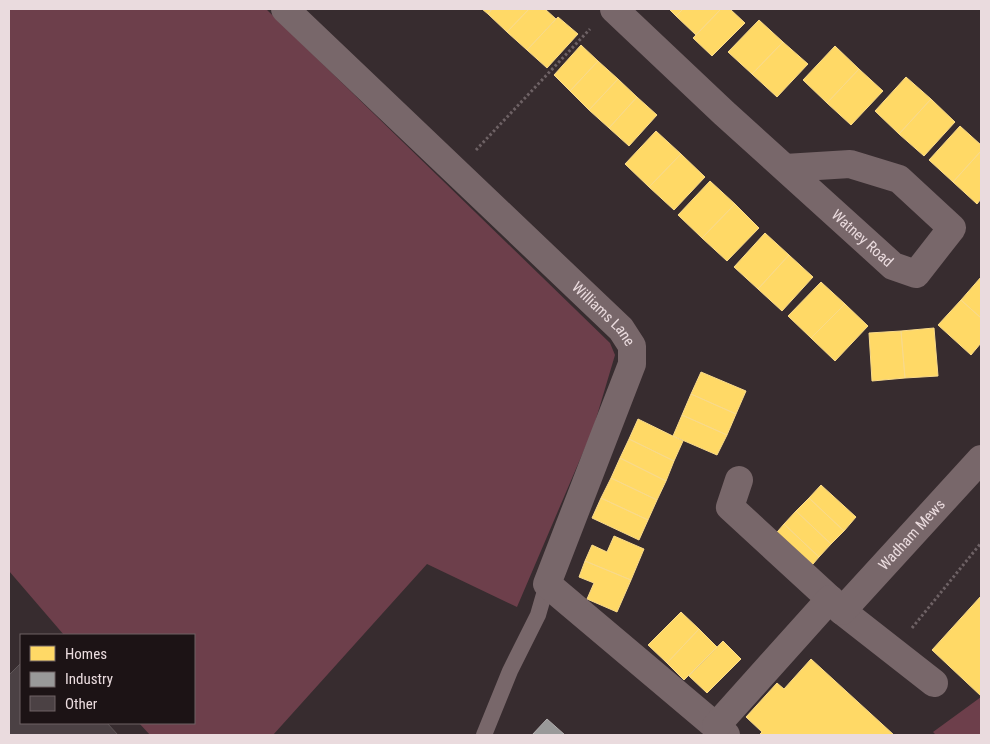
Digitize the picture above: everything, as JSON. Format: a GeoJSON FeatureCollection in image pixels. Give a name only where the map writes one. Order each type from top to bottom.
{"type":"FeatureCollection","features":[{"type":"Feature","properties":{"kind":"street","name":"Williams Lane"},"geometry":{"type":"LineString","coordinates":[[285,9],[621,329],[632,346],[632,364],[547,584]]}},
{"type":"Feature","properties":{"kind":"street","name":"Watney Road"},"geometry":{"type":"LineString","coordinates":[[605,16],[785,168],[893,266],[916,274],[952,228],[899,179],[850,164],[785,168]]}},
{"type":"Feature","properties":{"kind":"street","name":"Wadham Mews"},"geometry":{"type":"LineString","coordinates":[[721,730],[836,605],[981,460]]}},
{"type":"Feature","properties":{"kind":"street"},"geometry":{"type":"LineString","coordinates":[[739,480],[730,507],[836,605],[934,683]]}},
{"type":"Feature","properties":{"kind":"street"},"geometry":{"type":"LineString","coordinates":[[547,584],[721,730]]}},
{"type":"Feature","properties":{"kind":"lane"},"geometry":{"type":"LineString","coordinates":[[484,735],[510,670],[538,615],[547,584]]}},
{"type":"Feature","properties":{"kind":"path"},"geometry":{"type":"LineString","coordinates":[[456,172],[605,16]]}},
{"type":"Feature","properties":{"kind":"path"},"geometry":{"type":"LineString","coordinates":[[893,650],[981,543]]}},
{"type":"Feature","properties":{"kind":"shaded area"},"geometry":{"type":"Polygon","coordinates":[[[9,9],[266,9],[610,343],[615,355],[593,429],[517,607],[427,564],[273,735],[150,735],[140,724],[195,724],[195,634],[63,634],[9,571],[9,9]]]}},
{"type":"Feature","properties":{"kind":"shaded area"},"geometry":{"type":"Polygon","coordinates":[[[981,697],[981,735],[936,735],[933,732],[981,697]]]}},
{"type":"Feature","properties":{"kind":"building: Homes"},"geometry":{"type":"Polygon","coordinates":[[[482,9],[492,9],[488,14],[482,9]]]}},
{"type":"Feature","properties":{"kind":"building: Homes"},"geometry":{"type":"Polygon","coordinates":[[[492,9],[529,9],[507,32],[488,14],[492,9]]]}},
{"type":"Feature","properties":{"kind":"building: Homes"},"geometry":{"type":"Polygon","coordinates":[[[529,9],[545,9],[556,19],[527,50],[507,32],[529,9]]]}},
{"type":"Feature","properties":{"kind":"building: Homes"},"geometry":{"type":"Polygon","coordinates":[[[669,9],[683,9],[676,16],[669,9]]]}},
{"type":"Feature","properties":{"kind":"building: Homes"},"geometry":{"type":"Polygon","coordinates":[[[683,9],[721,9],[696,35],[676,16],[683,9]]]}},
{"type":"Feature","properties":{"kind":"building: Homes"},"geometry":{"type":"Polygon","coordinates":[[[721,9],[730,9],[745,23],[712,56],[693,38],[721,9]]]}},
{"type":"Feature","properties":{"kind":"building: Homes"},"geometry":{"type":"Polygon","coordinates":[[[558,17],[578,34],[547,68],[527,50],[558,17]]]}},
{"type":"Feature","properties":{"kind":"building: Homes"},"geometry":{"type":"Polygon","coordinates":[[[759,20],[783,42],[752,74],[728,52],[759,20]]]}},
{"type":"Feature","properties":{"kind":"building: Homes"},"geometry":{"type":"Polygon","coordinates":[[[783,42],[808,64],[777,97],[752,74],[783,42]]]}},
{"type":"Feature","properties":{"kind":"building: Homes"},"geometry":{"type":"Polygon","coordinates":[[[581,45],[598,61],[570,91],[554,75],[581,45]]]}},
{"type":"Feature","properties":{"kind":"building: Homes"},"geometry":{"type":"Polygon","coordinates":[[[835,46],[859,69],[827,103],[803,80],[835,46]]]}},
{"type":"Feature","properties":{"kind":"building: Homes"},"geometry":{"type":"Polygon","coordinates":[[[598,61],[618,79],[589,110],[570,91],[598,61]]]}},
{"type":"Feature","properties":{"kind":"building: Homes"},"geometry":{"type":"Polygon","coordinates":[[[859,69],[883,91],[851,125],[827,103],[859,69]]]}},
{"type":"Feature","properties":{"kind":"building: Homes"},"geometry":{"type":"Polygon","coordinates":[[[906,77],[931,99],[899,134],[875,111],[906,77]]]}},
{"type":"Feature","properties":{"kind":"building: Homes"},"geometry":{"type":"Polygon","coordinates":[[[618,79],[637,97],[609,128],[589,110],[618,79]]]}},
{"type":"Feature","properties":{"kind":"building: Homes"},"geometry":{"type":"Polygon","coordinates":[[[637,97],[657,115],[629,146],[609,128],[637,97]]]}},
{"type":"Feature","properties":{"kind":"building: Homes"},"geometry":{"type":"Polygon","coordinates":[[[931,99],[955,122],[924,156],[899,134],[931,99]]]}},
{"type":"Feature","properties":{"kind":"building: Homes"},"geometry":{"type":"Polygon","coordinates":[[[960,126],[981,145],[981,151],[953,182],[929,160],[960,126]]]}},
{"type":"Feature","properties":{"kind":"building: Homes"},"geometry":{"type":"Polygon","coordinates":[[[656,131],[681,154],[649,187],[625,164],[656,131]]]}},
{"type":"Feature","properties":{"kind":"building: Homes"},"geometry":{"type":"Polygon","coordinates":[[[981,151],[981,199],[977,204],[953,182],[981,151]]]}},
{"type":"Feature","properties":{"kind":"building: Homes"},"geometry":{"type":"Polygon","coordinates":[[[681,154],[705,177],[674,210],[649,187],[681,154]]]}},
{"type":"Feature","properties":{"kind":"building: Homes"},"geometry":{"type":"Polygon","coordinates":[[[710,181],[735,204],[702,238],[678,215],[710,181]]]}},
{"type":"Feature","properties":{"kind":"building: Homes"},"geometry":{"type":"Polygon","coordinates":[[[735,204],[759,228],[727,261],[702,238],[735,204]]]}},
{"type":"Feature","properties":{"kind":"building: Homes"},"geometry":{"type":"Polygon","coordinates":[[[765,233],[789,255],[758,289],[734,267],[765,233]]]}},
{"type":"Feature","properties":{"kind":"building: Homes"},"geometry":{"type":"Polygon","coordinates":[[[789,255],[813,277],[782,311],[758,289],[789,255]]]}},
{"type":"Feature","properties":{"kind":"building: Homes"},"geometry":{"type":"Polygon","coordinates":[[[981,277],[981,318],[961,300],[981,277]]]}},
{"type":"Feature","properties":{"kind":"building: Homes"},"geometry":{"type":"Polygon","coordinates":[[[821,282],[845,304],[811,338],[788,316],[821,282]]]}},
{"type":"Feature","properties":{"kind":"building: Homes"},"geometry":{"type":"Polygon","coordinates":[[[961,300],[981,318],[981,343],[971,355],[938,325],[961,300]]]}},
{"type":"Feature","properties":{"kind":"building: Homes"},"geometry":{"type":"Polygon","coordinates":[[[845,304],[868,326],[835,361],[811,338],[845,304]]]}},
{"type":"Feature","properties":{"kind":"building: Homes"},"geometry":{"type":"Polygon","coordinates":[[[934,328],[938,376],[905,378],[901,331],[934,328]]]}},
{"type":"Feature","properties":{"kind":"building: Homes"},"geometry":{"type":"Polygon","coordinates":[[[901,331],[905,378],[872,381],[869,333],[901,331]]]}},
{"type":"Feature","properties":{"kind":"building: Homes"},"geometry":{"type":"Polygon","coordinates":[[[701,372],[746,391],[736,414],[691,394],[701,372]]]}},
{"type":"Feature","properties":{"kind":"building: Homes"},"geometry":{"type":"Polygon","coordinates":[[[691,394],[736,414],[727,435],[682,415],[691,394]]]}},
{"type":"Feature","properties":{"kind":"building: Homes"},"geometry":{"type":"Polygon","coordinates":[[[682,415],[727,435],[717,455],[673,436],[682,415]]]}},
{"type":"Feature","properties":{"kind":"building: Homes"},"geometry":{"type":"Polygon","coordinates":[[[638,419],[683,441],[674,461],[629,439],[638,419]]]}},
{"type":"Feature","properties":{"kind":"building: Homes"},"geometry":{"type":"Polygon","coordinates":[[[629,439],[674,461],[666,481],[620,458],[629,439]]]}},
{"type":"Feature","properties":{"kind":"building: Homes"},"geometry":{"type":"Polygon","coordinates":[[[620,458],[666,481],[657,500],[611,478],[620,458]]]}},
{"type":"Feature","properties":{"kind":"building: Homes"},"geometry":{"type":"Polygon","coordinates":[[[611,478],[657,500],[648,520],[601,498],[611,478]]]}},
{"type":"Feature","properties":{"kind":"building: Homes"},"geometry":{"type":"Polygon","coordinates":[[[821,485],[856,517],[844,531],[809,498],[821,485]]]}},
{"type":"Feature","properties":{"kind":"building: Homes"},"geometry":{"type":"Polygon","coordinates":[[[601,498],[648,520],[639,540],[592,518],[601,498]]]}},
{"type":"Feature","properties":{"kind":"building: Homes"},"geometry":{"type":"Polygon","coordinates":[[[809,498],[844,531],[831,544],[796,511],[809,498]]]}},
{"type":"Feature","properties":{"kind":"building: Homes"},"geometry":{"type":"Polygon","coordinates":[[[796,511],[831,544],[819,557],[784,524],[796,511]]]}},
{"type":"Feature","properties":{"kind":"building: Homes"},"geometry":{"type":"Polygon","coordinates":[[[784,524],[819,557],[807,571],[772,538],[784,524]]]}},
{"type":"Feature","properties":{"kind":"building: Homes"},"geometry":{"type":"Polygon","coordinates":[[[614,536],[644,549],[631,580],[585,561],[592,545],[607,552],[614,536]]]}},
{"type":"Feature","properties":{"kind":"building: Homes"},"geometry":{"type":"Polygon","coordinates":[[[585,561],[631,580],[617,612],[587,599],[594,583],[579,577],[585,561]]]}},
{"type":"Feature","properties":{"kind":"building: Homes"},"geometry":{"type":"Polygon","coordinates":[[[981,596],[981,696],[932,650],[981,596]]]}},
{"type":"Feature","properties":{"kind":"building: Homes"},"geometry":{"type":"Polygon","coordinates":[[[681,612],[699,629],[667,663],[648,645],[681,612]]]}},
{"type":"Feature","properties":{"kind":"building: Homes"},"geometry":{"type":"Polygon","coordinates":[[[699,629],[717,647],[684,680],[667,663],[699,629]]]}},
{"type":"Feature","properties":{"kind":"building: Homes"},"geometry":{"type":"Polygon","coordinates":[[[723,641],[741,659],[707,693],[689,676],[723,641]]]}},
{"type":"Feature","properties":{"kind":"building: Homes"},"geometry":{"type":"Polygon","coordinates":[[[811,659],[894,735],[759,735],[762,732],[746,717],[777,683],[784,689],[811,659]]]}},
{"type":"Feature","properties":{"kind":"building: Industry"},"geometry":{"type":"Polygon","coordinates":[[[547,719],[565,735],[532,735],[547,719]]]}},
{"type":"Feature","properties":{"kind":"building: Other"},"geometry":{"type":"Polygon","coordinates":[[[20,664],[20,724],[108,724],[118,735],[9,735],[9,675],[20,664]]]}}]}
